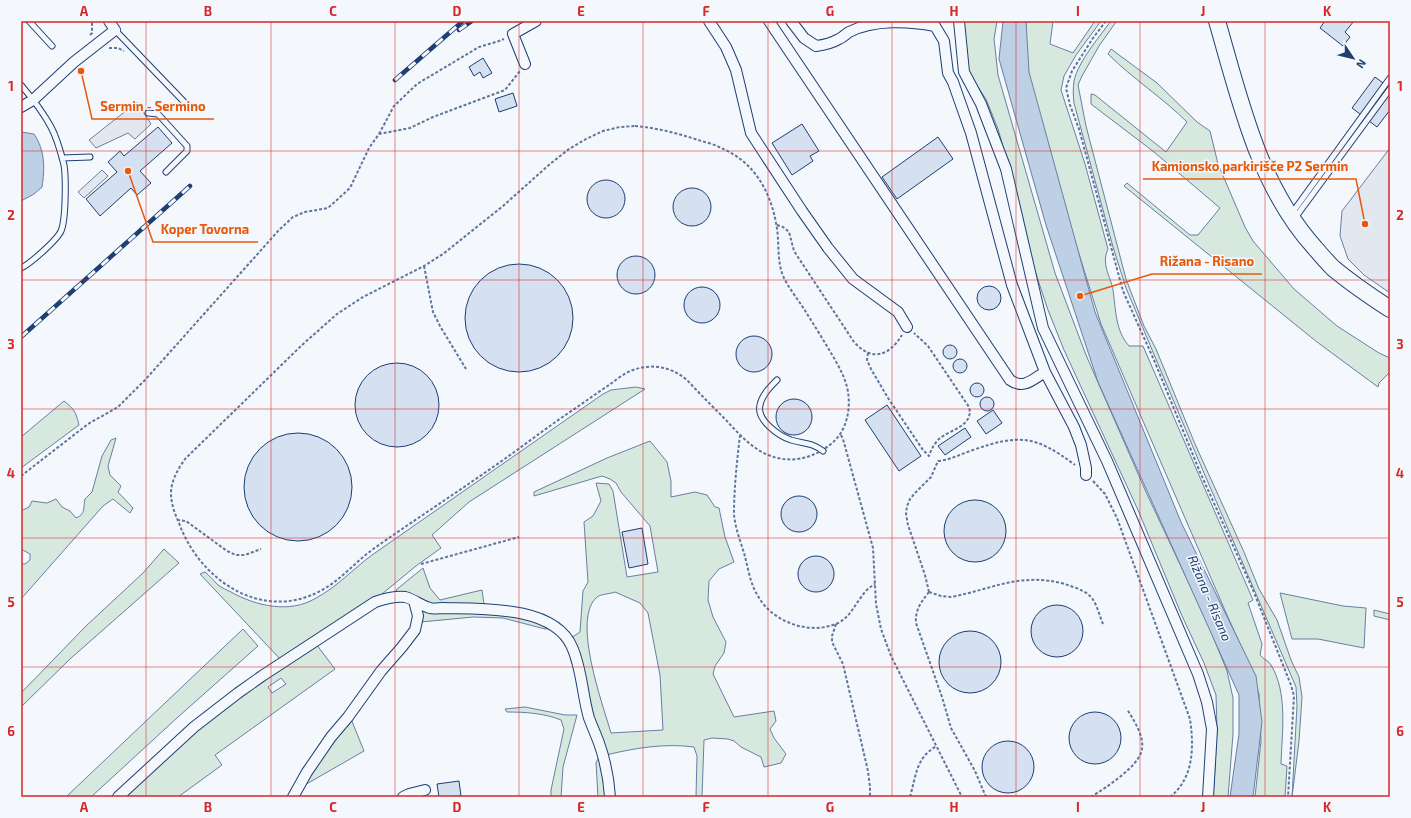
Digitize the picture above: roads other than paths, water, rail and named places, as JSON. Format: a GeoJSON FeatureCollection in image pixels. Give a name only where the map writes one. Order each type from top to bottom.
{"type":"FeatureCollection","features":[{"type":"Feature","properties":{"kind":"main road"},"geometry":{"type":"LineString","coordinates":[[1217,21],[1244,113],[1258,154],[1276,192],[1301,232],[1332,267],[1364,293],[1390,309]]}},
{"type":"Feature","properties":{"kind":"street"},"geometry":{"type":"LineString","coordinates":[[21,107],[33,100],[74,62],[115,30],[109,21]]}},
{"type":"Feature","properties":{"kind":"street"},"geometry":{"type":"LineString","coordinates":[[525,64],[514,34],[536,21]]}},
{"type":"Feature","properties":{"kind":"street"},"geometry":{"type":"LineString","coordinates":[[709,21],[726,47],[736,70],[751,133],[815,229],[853,279],[898,312],[907,327]]}},
{"type":"Feature","properties":{"kind":"street"},"geometry":{"type":"LineString","coordinates":[[769,21],[1010,380],[1021,385],[1045,372]]}},
{"type":"Feature","properties":{"kind":"street"},"geometry":{"type":"LineString","coordinates":[[791,21],[804,38],[816,46],[828,44],[840,39],[849,32],[871,25],[898,22],[935,26],[944,41],[948,73],[953,82],[971,133],[1012,285],[1045,372],[1074,427],[1084,457],[1086,474]]}},
{"type":"Feature","properties":{"kind":"street"},"geometry":{"type":"LineString","coordinates":[[959,21],[964,72],[981,104],[1006,169],[1044,328],[1107,461],[1198,674],[1207,702],[1212,729],[1208,797]]}},
{"type":"Feature","properties":{"kind":"street"},"geometry":{"type":"LineString","coordinates":[[118,797],[194,727],[262,676],[375,602],[385,598],[405,597],[430,608],[483,609],[519,613],[536,617],[559,628],[572,645],[577,659],[589,718],[600,745],[610,797]]}},
{"type":"Feature","properties":{"kind":"street"},"geometry":{"type":"LineString","coordinates":[[293,797],[307,772],[331,737],[348,717],[381,671],[415,630],[418,616],[414,601]]}},
{"type":"Feature","properties":{"kind":"street"},"geometry":{"type":"LineString","coordinates":[[403,797],[408,794],[425,790]]}},
{"type":"Feature","properties":{"kind":"lane"},"geometry":{"type":"LineString","coordinates":[[29,21],[52,46]]}},
{"type":"Feature","properties":{"kind":"lane"},"geometry":{"type":"LineString","coordinates":[[115,30],[189,107]]}},
{"type":"Feature","properties":{"kind":"lane"},"geometry":{"type":"LineString","coordinates":[[1292,218],[1390,78]]}},
{"type":"Feature","properties":{"kind":"lane"},"geometry":{"type":"LineString","coordinates":[[21,85],[52,128],[64,166],[65,190],[64,217],[61,231],[51,244],[21,268]]}},
{"type":"Feature","properties":{"kind":"lane"},"geometry":{"type":"LineString","coordinates":[[1292,218],[1390,88]]}},
{"type":"Feature","properties":{"kind":"lane"},"geometry":{"type":"LineString","coordinates":[[148,113],[158,114],[187,146],[187,151],[166,172]]}},
{"type":"Feature","properties":{"kind":"lane"},"geometry":{"type":"LineString","coordinates":[[62,158],[90,157]]}},
{"type":"Feature","properties":{"kind":"lane"},"geometry":{"type":"LineString","coordinates":[[777,380],[763,397],[759,407],[762,417],[771,429],[782,436],[816,445],[823,451]]}},
{"type":"Feature","properties":{"kind":"water"},"geometry":{"type":"Polygon","coordinates":[[[1003,21],[1026,21],[1029,72],[1095,312],[1181,522],[1256,676],[1262,722],[1253,797],[1230,797],[1239,734],[1239,695],[1098,382],[1046,225],[999,59],[1003,21]]]}},
{"type":"Feature","properties":{"kind":"water"},"geometry":{"type":"Polygon","coordinates":[[[21,132],[34,134],[38,140],[42,153],[44,173],[42,187],[34,194],[21,201],[21,132]]]}},
{"type":"Feature","properties":{"kind":"railway"},"geometry":{"type":"LineString","coordinates":[[395,80],[463,21]]}},
{"type":"Feature","properties":{"kind":"railway"},"geometry":{"type":"LineString","coordinates":[[459,30],[472,21]]}},
{"type":"Feature","properties":{"kind":"railway"},"geometry":{"type":"LineString","coordinates":[[21,337],[190,186]]}},
{"type":"Feature","properties":{"kind":"place","name":"Sermin - Sermino"},"geometry":{"type":"Point","coordinates":[81,71]}},
{"type":"Feature","properties":{"kind":"place","name":"Koper Tovorna"},"geometry":{"type":"Point","coordinates":[128,171]}},
{"type":"Feature","properties":{"kind":"place","name":"Kamionsko parkirišče P2 Sermin"},"geometry":{"type":"Point","coordinates":[1365,224]}},
{"type":"Feature","properties":{"kind":"place","name":"Rižana - Risano"},"geometry":{"type":"Point","coordinates":[1080,296]}}]}
